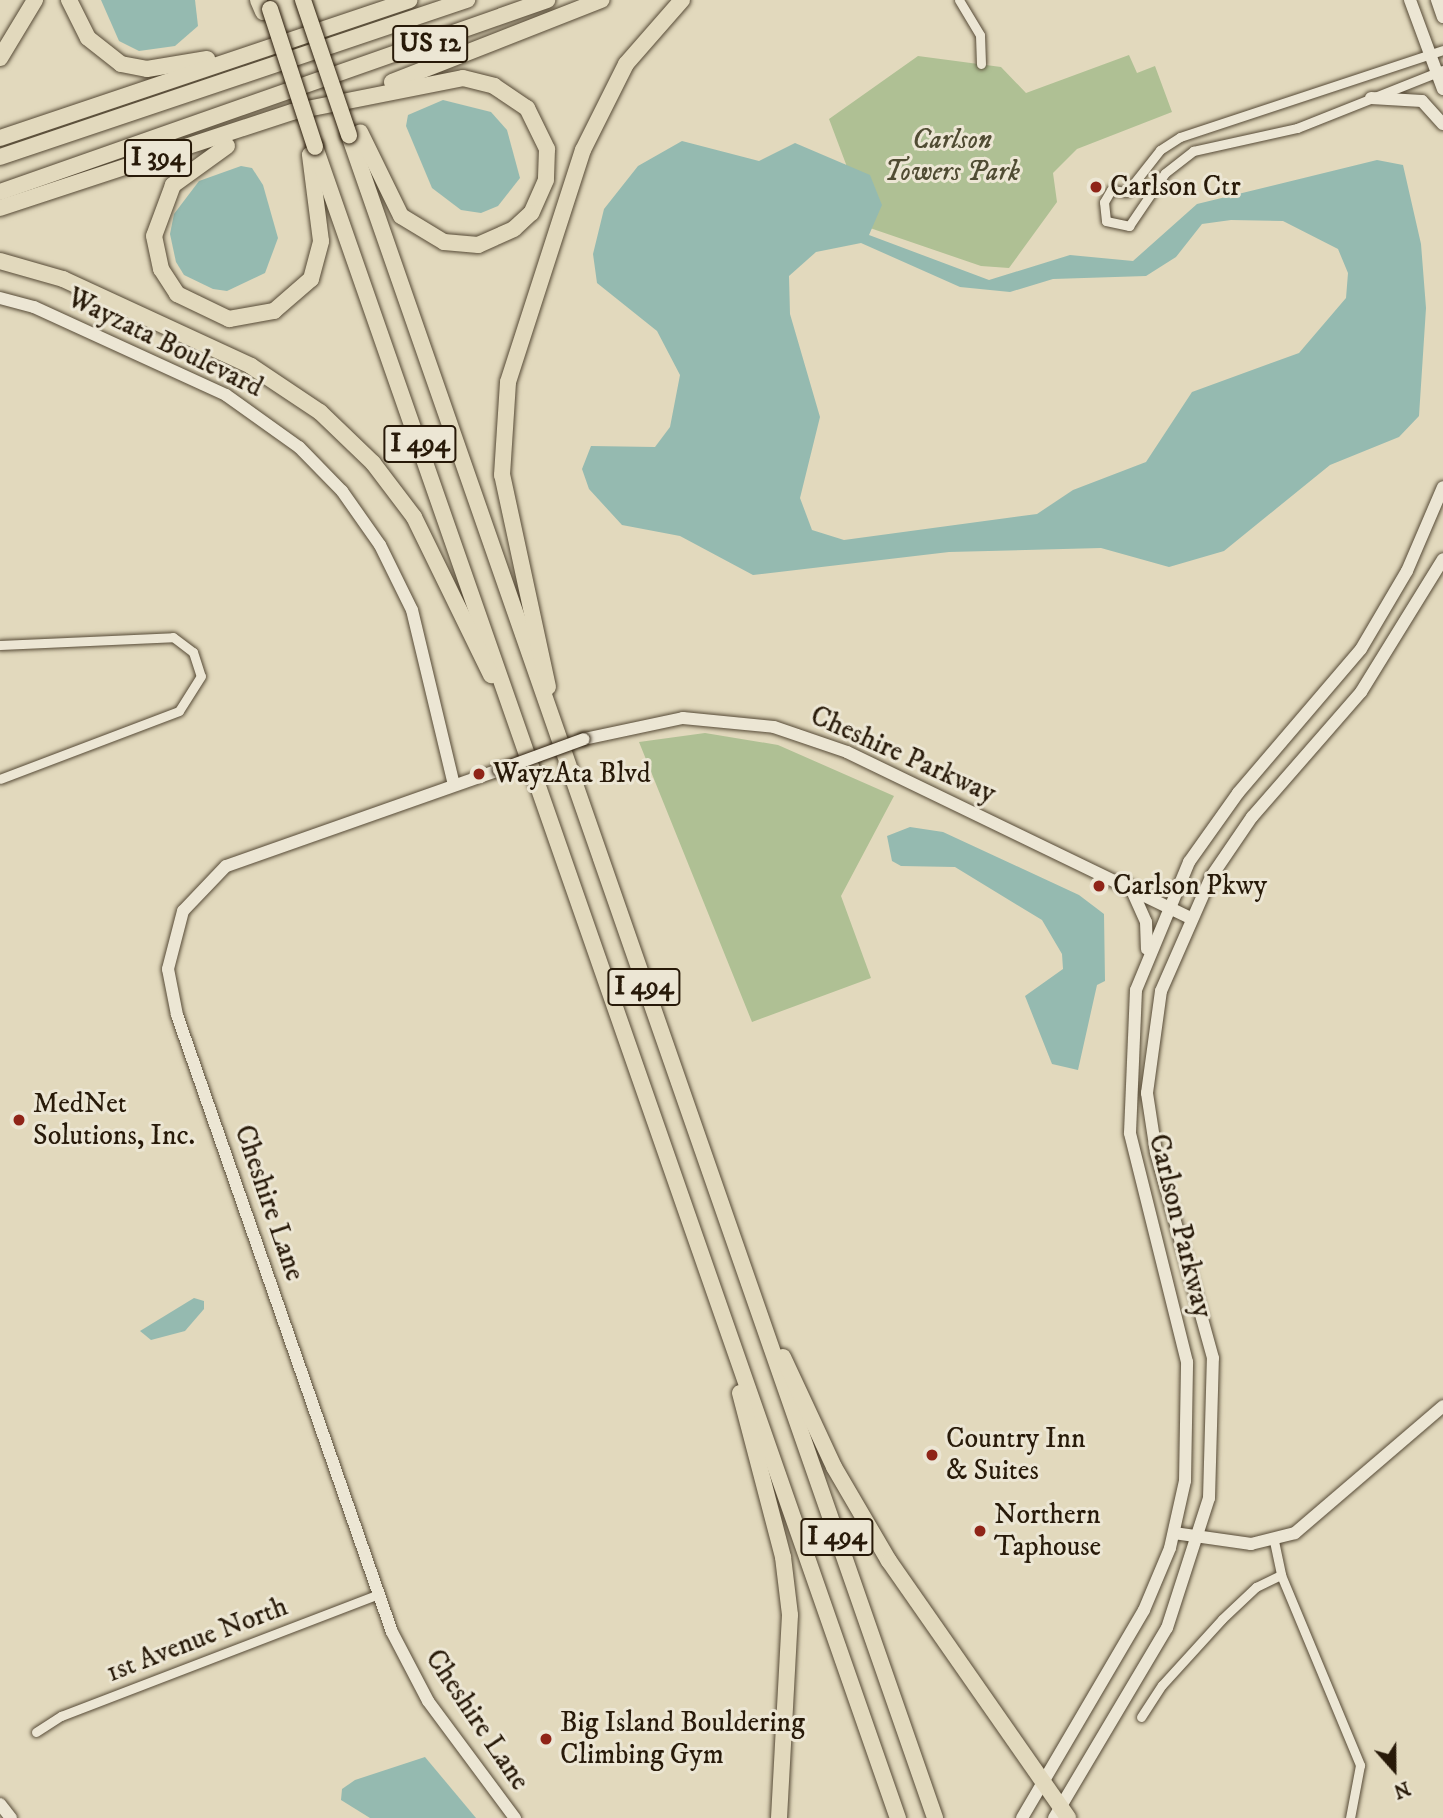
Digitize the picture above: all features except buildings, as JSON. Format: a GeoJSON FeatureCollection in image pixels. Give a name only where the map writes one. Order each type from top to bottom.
{"type":"FeatureCollection","features":[{"type":"Feature","properties":{"kind":"highway"},"geometry":{"type":"LineString","coordinates":[[0,58],[35,0]]}},
{"type":"Feature","properties":{"kind":"highway"},"geometry":{"type":"LineString","coordinates":[[69,0],[92,42],[121,64],[147,69],[241,58]]}},
{"type":"Feature","properties":{"kind":"highway"},"geometry":{"type":"LineString","coordinates":[[303,0],[345,97],[355,134],[401,216],[444,242],[478,245],[514,229],[531,213],[546,180],[549,159],[540,127],[519,101],[494,86],[453,78],[345,97]]}},
{"type":"Feature","properties":{"kind":"highway"},"geometry":{"type":"LineString","coordinates":[[315,0],[319,39]]}},
{"type":"Feature","properties":{"kind":"highway"},"geometry":{"type":"LineString","coordinates":[[332,27],[385,0]]}},
{"type":"Feature","properties":{"kind":"highway"},"geometry":{"type":"LineString","coordinates":[[332,27],[409,0]]}},
{"type":"Feature","properties":{"kind":"highway","name":"US 12"},"geometry":{"type":"LineString","coordinates":[[0,157],[467,0]]}},
{"type":"Feature","properties":{"kind":"highway","name":"US 12"},"geometry":{"type":"LineString","coordinates":[[0,191],[547,0]]}},
{"type":"Feature","properties":{"kind":"highway"},"geometry":{"type":"LineString","coordinates":[[345,97],[601,0]]}},
{"type":"Feature","properties":{"kind":"highway"},"geometry":{"type":"LineString","coordinates":[[552,717],[546,665],[503,488],[506,390],[520,328],[583,150],[626,64],[682,0]]}},
{"type":"Feature","properties":{"kind":"highway"},"geometry":{"type":"LineString","coordinates":[[264,5],[309,108],[321,241],[305,287],[283,306],[247,318],[210,315],[185,302],[156,253],[154,229],[167,193],[215,150],[309,108]]}},
{"type":"Feature","properties":{"kind":"highway","name":"I 394"},"geometry":{"type":"LineString","coordinates":[[0,138],[332,27]]}},
{"type":"Feature","properties":{"kind":"highway","name":"I 394"},"geometry":{"type":"LineString","coordinates":[[0,208],[345,97]]}},
{"type":"Feature","properties":{"kind":"highway","name":"I 494"},"geometry":{"type":"LineString","coordinates":[[355,134],[552,717],[935,1818]]}},
{"type":"Feature","properties":{"kind":"highway","name":"I 494"},"geometry":{"type":"LineString","coordinates":[[312,148],[898,1818]]}},
{"type":"Feature","properties":{"kind":"highway"},"geometry":{"type":"LineString","coordinates":[[0,261],[63,279],[251,366],[346,434],[414,517],[522,742]]}},
{"type":"Feature","properties":{"kind":"highway"},"geometry":{"type":"LineString","coordinates":[[740,1255],[845,1487],[943,1646],[1044,1783],[1061,1814]]}},
{"type":"Feature","properties":{"kind":"highway"},"geometry":{"type":"LineString","coordinates":[[706,1273],[787,1579],[791,1662],[779,1818]]}},
{"type":"Feature","properties":{"kind":"main road"},"geometry":{"type":"LineString","coordinates":[[1410,0],[1437,52],[1443,89]]}},
{"type":"Feature","properties":{"kind":"main road"},"geometry":{"type":"LineString","coordinates":[[1437,0],[1443,17]]}},
{"type":"Feature","properties":{"kind":"main road"},"geometry":{"type":"LineString","coordinates":[[1371,98],[1422,101],[1443,124]]}},
{"type":"Feature","properties":{"kind":"main road","name":"Wayzata Boulevard"},"geometry":{"type":"LineString","coordinates":[[0,298],[52,315],[226,395],[265,419],[335,484],[380,545],[412,610],[454,785]]}},
{"type":"Feature","properties":{"kind":"main road","name":"Carlson Parkway"},"geometry":{"type":"LineString","coordinates":[[1022,1818],[1144,1610],[1174,1534],[1190,1435],[1187,1362],[1140,1192],[1129,1108],[1131,1021],[1147,957],[1167,906],[1208,832],[1361,649],[1407,571],[1443,487]]}},
{"type":"Feature","properties":{"kind":"main road","name":"Carlson Parkway"},"geometry":{"type":"LineString","coordinates":[[1061,1814],[1167,1628],[1199,1537],[1214,1444],[1213,1358],[1156,1152],[1147,1093],[1153,1020],[1191,918],[1252,817],[1390,652],[1443,559]]}},
{"type":"Feature","properties":{"kind":"main road","name":"Cheshire Parkway"},"geometry":{"type":"LineString","coordinates":[[499,769],[584,739],[683,718],[774,727],[847,752],[1130,886],[1191,918]]}},
{"type":"Feature","properties":{"kind":"main road","name":"Cheshire Lane"},"geometry":{"type":"LineString","coordinates":[[499,769],[226,866],[183,911],[169,949],[177,1015],[377,1595],[428,1701],[515,1818]]}},
{"type":"Feature","properties":{"kind":"main road"},"geometry":{"type":"LineString","coordinates":[[1130,886],[1146,922],[1147,957]]}},
{"type":"Feature","properties":{"kind":"main road"},"geometry":{"type":"LineString","coordinates":[[1174,1534],[1274,1541],[1314,1521],[1443,1406]]}},
{"type":"Feature","properties":{"kind":"main road"},"geometry":{"type":"LineString","coordinates":[[0,1804],[11,1818]]}},
{"type":"Feature","properties":{"kind":"street"},"geometry":{"type":"LineString","coordinates":[[959,0],[980,35],[981,64]]}},
{"type":"Feature","properties":{"kind":"street"},"geometry":{"type":"LineString","coordinates":[[1127,192],[1160,150],[1198,128],[1284,108],[1437,52]]}},
{"type":"Feature","properties":{"kind":"street"},"geometry":{"type":"LineString","coordinates":[[1144,201],[1127,192],[1111,190],[1104,202],[1113,227],[1129,226],[1165,173],[1194,151],[1286,131],[1440,71]]}},
{"type":"Feature","properties":{"kind":"street"},"geometry":{"type":"LineString","coordinates":[[0,645],[173,638],[193,652],[201,676],[179,711],[0,779]]}},
{"type":"Feature","properties":{"kind":"street"},"geometry":{"type":"LineString","coordinates":[[1274,1541],[1281,1575],[1360,1765],[1350,1818]]}},
{"type":"Feature","properties":{"kind":"street"},"geometry":{"type":"LineString","coordinates":[[1142,1717],[1154,1694],[1222,1619],[1256,1587],[1281,1575]]}},
{"type":"Feature","properties":{"kind":"street","name":"1st Avenue North"},"geometry":{"type":"LineString","coordinates":[[36,1732],[61,1716],[377,1595]]}},
{"type":"Feature","properties":{"kind":"green space","name":"Carlson Towers Park"},"geometry":{"type":"Polygon","coordinates":[[[1129,55],[1137,73],[1155,66],[1172,112],[1077,149],[1053,173],[1057,202],[1009,268],[981,266],[870,228],[829,119],[918,56],[1001,67],[1026,93],[1129,55]]]}},
{"type":"Feature","properties":{"kind":"green space"},"geometry":{"type":"Polygon","coordinates":[[[705,733],[778,745],[894,796],[841,896],[871,978],[752,1022],[639,742],[705,733]]]}},
{"type":"Feature","properties":{"kind":"water"},"geometry":{"type":"Polygon","coordinates":[[[101,0],[195,0],[198,26],[175,46],[139,51],[119,41],[101,0]]]}},
{"type":"Feature","properties":{"kind":"water"},"geometry":{"type":"Polygon","coordinates":[[[443,100],[491,112],[507,130],[520,178],[498,206],[481,213],[461,210],[432,188],[406,126],[408,115],[443,100]]]}},
{"type":"Feature","properties":{"kind":"water"},"geometry":{"type":"Polygon","coordinates":[[[682,141],[759,161],[795,143],[870,175],[882,205],[869,235],[989,280],[1070,255],[1133,261],[1197,204],[1377,160],[1403,165],[1421,244],[1426,308],[1419,416],[1399,437],[1330,465],[1224,551],[1169,567],[1101,548],[949,552],[753,575],[680,536],[622,525],[589,489],[582,469],[591,446],[655,447],[670,427],[680,375],[657,331],[597,283],[593,254],[604,209],[638,166],[682,141]],[[1231,220],[1202,224],[1176,257],[1146,276],[1053,279],[1010,292],[960,287],[861,243],[816,252],[789,276],[790,314],[820,417],[800,498],[812,530],[844,540],[1037,514],[1073,490],[1146,462],[1192,392],[1299,353],[1346,298],[1348,273],[1338,249],[1283,221],[1231,220]]]}},
{"type":"Feature","properties":{"kind":"water"},"geometry":{"type":"Polygon","coordinates":[[[241,166],[252,168],[263,185],[278,238],[265,273],[227,291],[213,289],[184,275],[176,262],[170,234],[174,214],[199,181],[241,166]]]}},
{"type":"Feature","properties":{"kind":"water"},"geometry":{"type":"Polygon","coordinates":[[[910,827],[943,832],[1079,895],[1104,914],[1105,981],[1097,985],[1078,1070],[1052,1064],[1025,996],[1063,969],[1062,954],[1042,920],[955,867],[901,866],[892,861],[887,836],[910,827]]]}},
{"type":"Feature","properties":{"kind":"water"},"geometry":{"type":"Polygon","coordinates":[[[194,1298],[204,1301],[204,1309],[185,1331],[151,1340],[140,1331],[194,1298]]]}},
{"type":"Feature","properties":{"kind":"water"},"geometry":{"type":"Polygon","coordinates":[[[425,1757],[476,1818],[370,1818],[341,1800],[342,1789],[355,1780],[425,1757]]]}},
{"type":"Feature","properties":{"kind":"place","name":"Carlson Ctr"},"geometry":{"type":"Point","coordinates":[1096,187]}},
{"type":"Feature","properties":{"kind":"place","name":"WayzAta Blvd"},"geometry":{"type":"Point","coordinates":[479,774]}},
{"type":"Feature","properties":{"kind":"place","name":"Carlson Pkwy"},"geometry":{"type":"Point","coordinates":[1099,886]}},
{"type":"Feature","properties":{"kind":"place","name":"MedNet Solutions, Inc."},"geometry":{"type":"Point","coordinates":[19,1120]}},
{"type":"Feature","properties":{"kind":"place","name":"Country Inn & Suites"},"geometry":{"type":"Point","coordinates":[932,1455]}},
{"type":"Feature","properties":{"kind":"place","name":"Northern Taphouse"},"geometry":{"type":"Point","coordinates":[980,1531]}},
{"type":"Feature","properties":{"kind":"place","name":"Big Island Bouldering Climbing Gym"},"geometry":{"type":"Point","coordinates":[546,1739]}}]}
